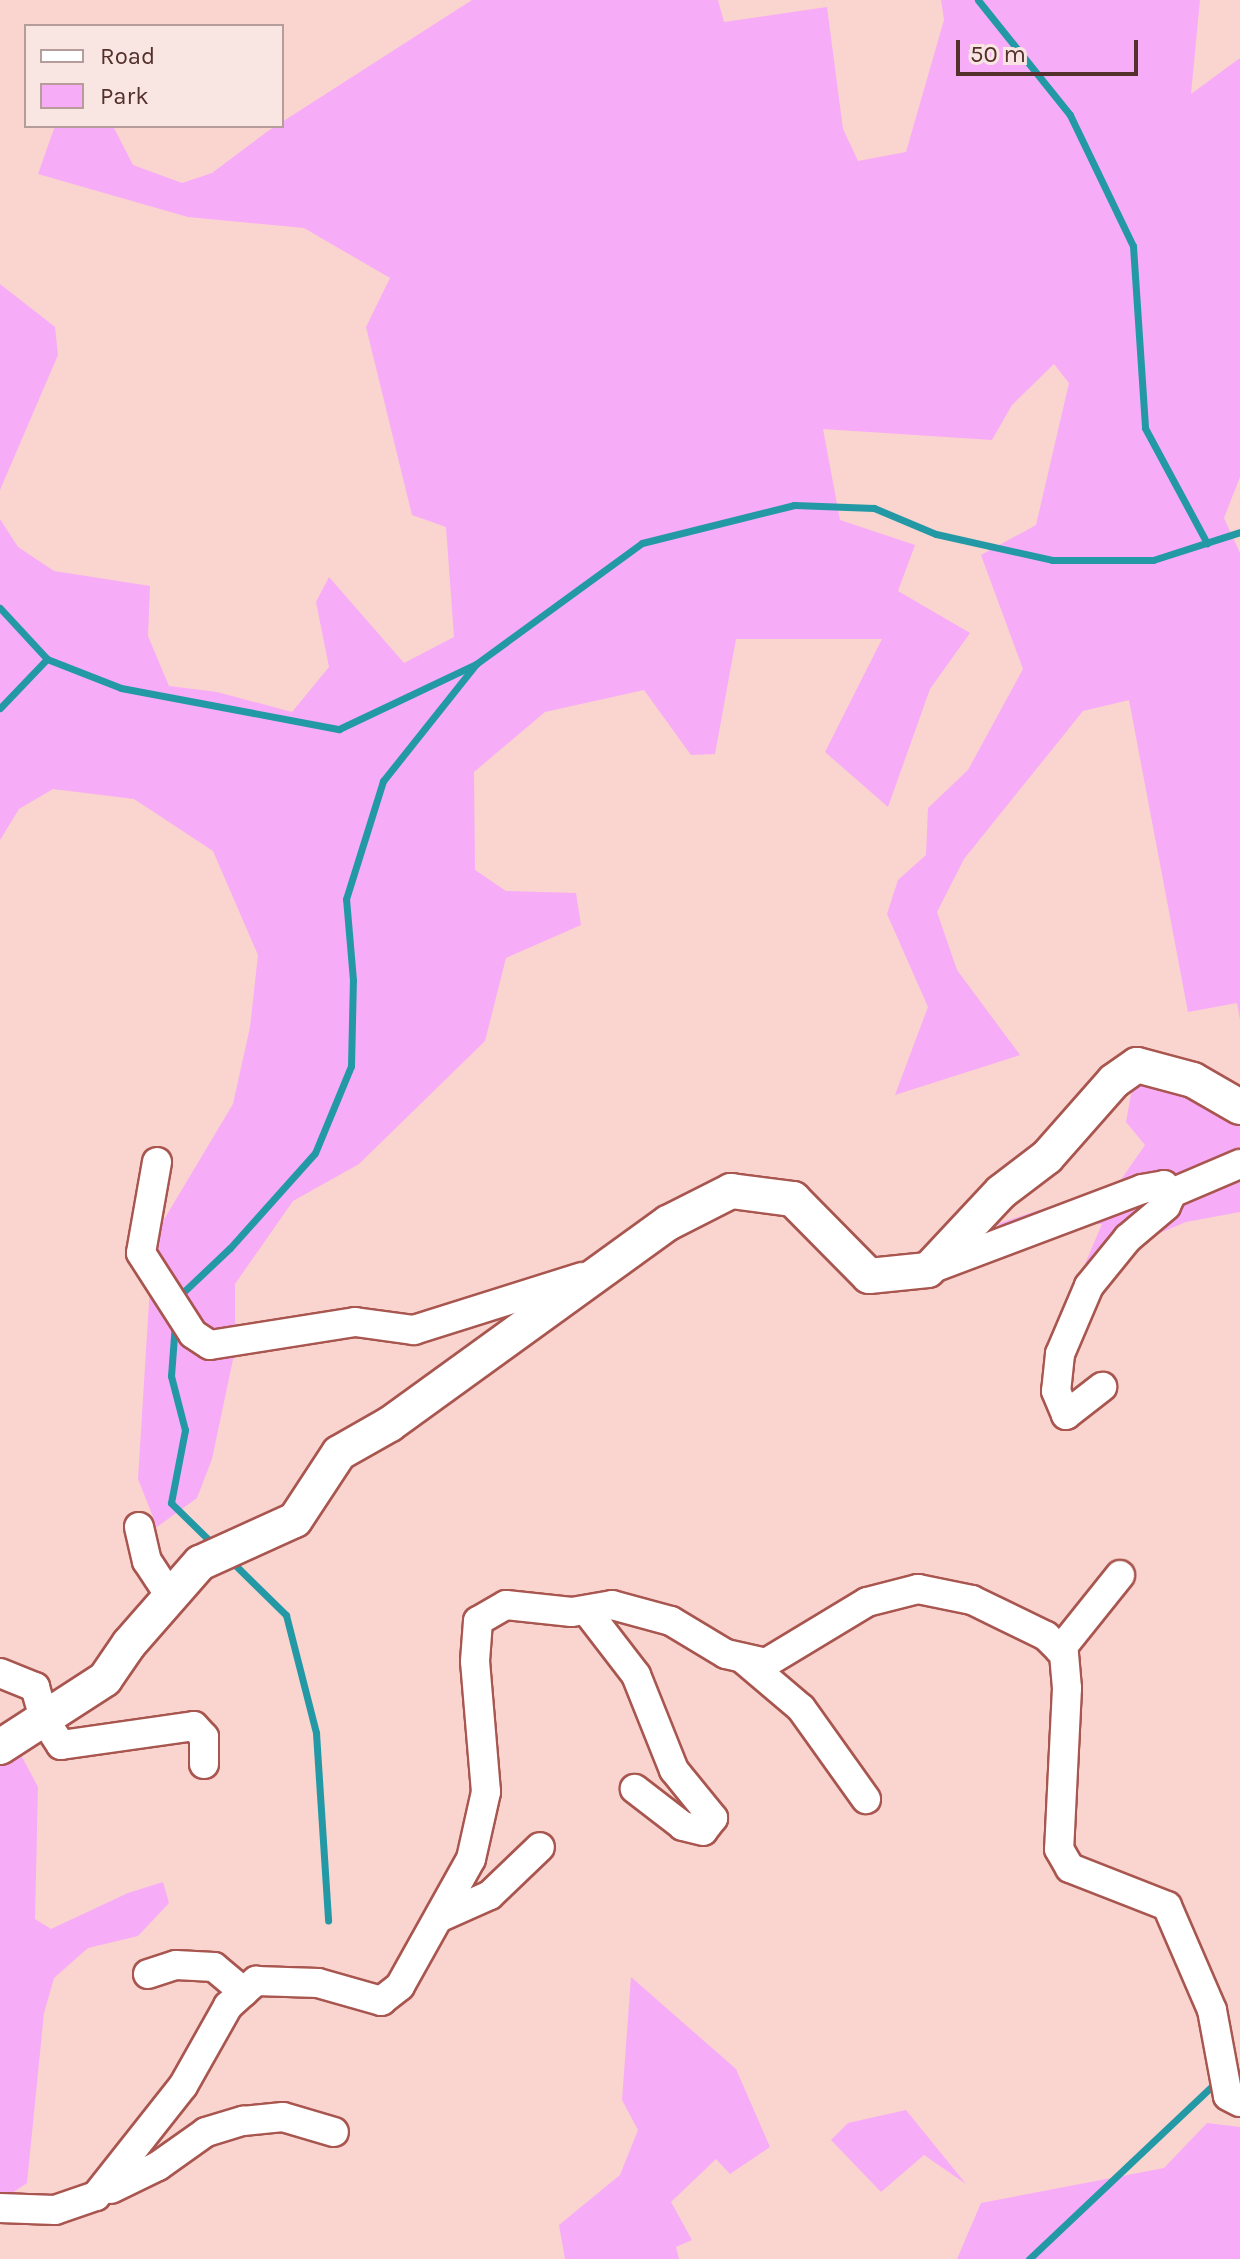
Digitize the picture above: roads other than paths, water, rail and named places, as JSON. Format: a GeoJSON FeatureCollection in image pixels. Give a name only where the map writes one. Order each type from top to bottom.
{"type":"FeatureCollection","features":[{"type":"Feature","properties":{"kind":"street"},"geometry":{"type":"LineString","coordinates":[[928,1270],[1001,1192],[1047,1157],[1114,1081],[1137,1065],[1193,1080],[1240,1107]]}},
{"type":"Feature","properties":{"kind":"street"},"geometry":{"type":"LineString","coordinates":[[157,1162],[141,1253],[193,1334],[210,1345],[355,1322],[414,1330],[602,1271]]}},
{"type":"Feature","properties":{"kind":"street"},"geometry":{"type":"LineString","coordinates":[[1102,1387],[1066,1415],[1056,1391],[1060,1354],[1073,1315],[1089,1286],[1128,1238],[1166,1206],[1172,1193],[1240,1164]]}},
{"type":"Feature","properties":{"kind":"street"},"geometry":{"type":"LineString","coordinates":[[0,1747],[105,1679],[200,1563],[295,1520],[339,1453],[390,1424],[668,1223],[731,1191],[793,1199],[869,1276],[928,1270],[1142,1189],[1164,1185],[1172,1193]]}},
{"type":"Feature","properties":{"kind":"street"},"geometry":{"type":"LineString","coordinates":[[139,1527],[147,1561],[170,1596]]}},
{"type":"Feature","properties":{"kind":"street"},"geometry":{"type":"LineString","coordinates":[[1060,1650],[1120,1575]]}},
{"type":"Feature","properties":{"kind":"street"},"geometry":{"type":"LineString","coordinates":[[96,2196],[183,2086],[228,2006],[256,1981],[279,1978],[381,2001],[400,1986],[443,1916],[471,1859],[486,1792],[475,1661],[478,1621],[506,1605],[586,1610],[612,1605],[671,1621],[726,1654],[766,1663],[867,1602],[918,1589],[1002,1612],[1046,1636],[1060,1650],[1067,1688],[1059,1849],[1070,1868],[1167,1906],[1212,2010],[1228,2096],[1240,2102]]}},
{"type":"Feature","properties":{"kind":"street"},"geometry":{"type":"LineString","coordinates":[[586,1610],[636,1675],[674,1770],[713,1818],[703,1831],[683,1826],[635,1789]]}},
{"type":"Feature","properties":{"kind":"street"},"geometry":{"type":"LineString","coordinates":[[741,1658],[801,1708],[866,1799]]}},
{"type":"Feature","properties":{"kind":"street"},"geometry":{"type":"LineString","coordinates":[[0,1673],[35,1687],[44,1719],[61,1745],[194,1726],[204,1737],[204,1764]]}},
{"type":"Feature","properties":{"kind":"street"},"geometry":{"type":"LineString","coordinates":[[443,1916],[490,1895],[540,1847]]}},
{"type":"Feature","properties":{"kind":"street"},"geometry":{"type":"LineString","coordinates":[[148,1974],[176,1965],[214,1967],[244,1992]]}},
{"type":"Feature","properties":{"kind":"street"},"geometry":{"type":"LineString","coordinates":[[0,2208],[55,2210],[96,2196],[158,2166],[206,2132],[243,2121],[283,2117],[334,2132]]}},
{"type":"Feature","properties":{"kind":"waterway"},"geometry":{"type":"LineString","coordinates":[[978,0],[1070,115],[1133,246],[1145,428],[1207,543]]}},
{"type":"Feature","properties":{"kind":"waterway"},"geometry":{"type":"LineString","coordinates":[[0,608],[47,659],[121,688],[339,729],[476,664],[642,543],[794,505],[874,508],[936,534],[1052,560],[1153,560],[1240,532]]}},
{"type":"Feature","properties":{"kind":"waterway"},"geometry":{"type":"LineString","coordinates":[[0,708],[47,659]]}},
{"type":"Feature","properties":{"kind":"waterway"},"geometry":{"type":"LineString","coordinates":[[176,1299],[230,1248],[315,1153],[351,1066],[353,980],[346,899],[383,781],[476,664]]}},
{"type":"Feature","properties":{"kind":"waterway"},"geometry":{"type":"LineString","coordinates":[[175,1323],[171,1376],[185,1430],[171,1503],[214,1545]]}},
{"type":"Feature","properties":{"kind":"waterway"},"geometry":{"type":"LineString","coordinates":[[229,1559],[286,1615],[316,1733],[328,1921]]}},
{"type":"Feature","properties":{"kind":"waterway"},"geometry":{"type":"LineString","coordinates":[[1029,2259],[1216,2082]]}}]}
